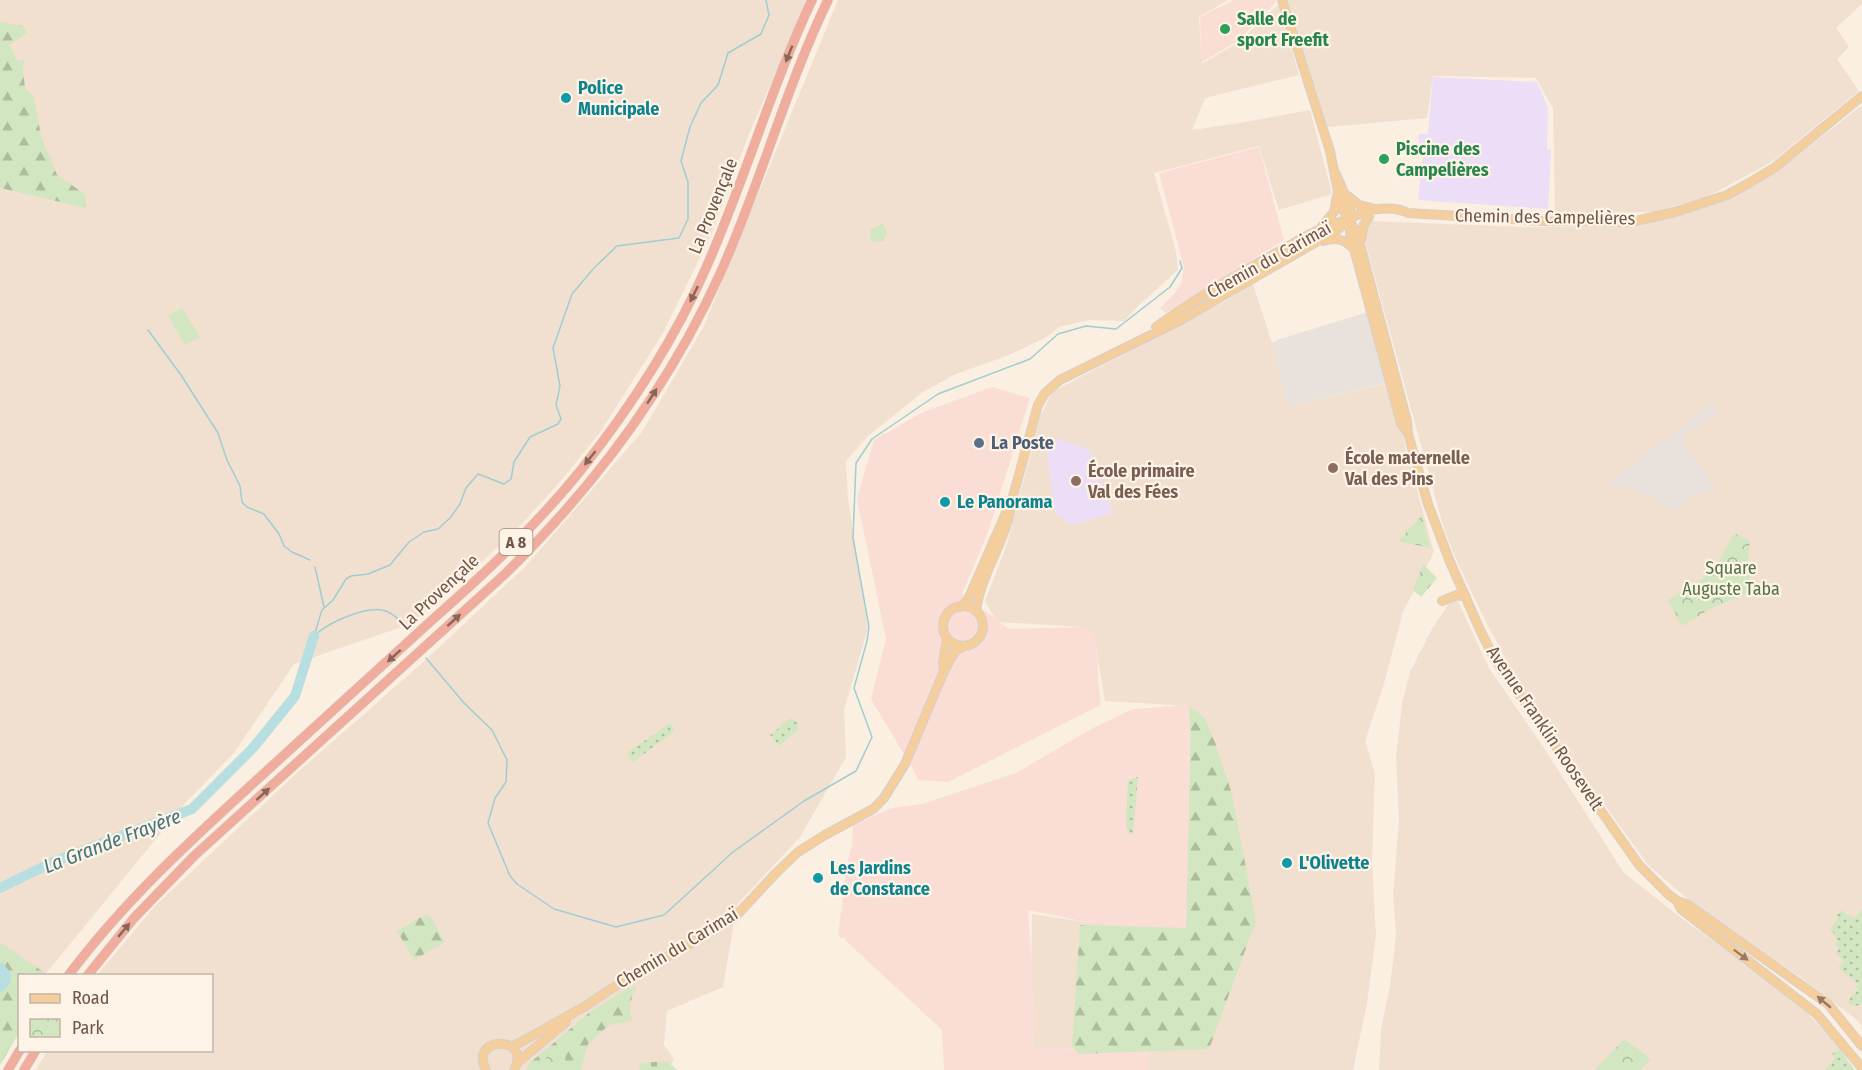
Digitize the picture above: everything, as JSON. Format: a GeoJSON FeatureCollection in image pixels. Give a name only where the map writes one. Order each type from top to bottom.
{"type":"FeatureCollection","features":[{"type":"Feature","properties":{"kind":"highway","name":"La Provençale"},"geometry":{"type":"LineString","coordinates":[[70,974],[119,913],[174,856],[502,556],[560,496],[602,443],[656,363],[705,270],[812,0]]}},
{"type":"Feature","properties":{"kind":"highway","name":"La Provençale"},"geometry":{"type":"LineString","coordinates":[[88,974],[134,918],[194,856],[520,558],[567,509],[608,460],[660,385],[719,276],[794,80],[828,0]]}},
{"type":"Feature","properties":{"kind":"highway"},"geometry":{"type":"LineString","coordinates":[[8,1070],[19,1052]]}},
{"type":"Feature","properties":{"kind":"highway"},"geometry":{"type":"LineString","coordinates":[[24,1070],[35,1053]]}},
{"type":"Feature","properties":{"kind":"main road","name":"Avenue Franklin Roosevelt"},"geometry":{"type":"LineString","coordinates":[[1282,0],[1342,193],[1341,207],[1349,220],[1350,234],[1357,246],[1402,426],[1408,434],[1432,515],[1451,565],[1495,660],[1642,868],[1677,901],[1681,909],[1817,1014],[1861,1068]]}},
{"type":"Feature","properties":{"kind":"main road","name":"Chemin des Campelières"},"geometry":{"type":"LineString","coordinates":[[1349,220],[1408,213],[1542,221],[1631,222],[1675,212],[1727,195],[1774,168],[1862,96]]}},
{"type":"Feature","properties":{"kind":"main road"},"geometry":{"type":"LineString","coordinates":[[1314,232],[1334,212],[1342,193],[1359,205],[1382,209]]}},
{"type":"Feature","properties":{"kind":"main road","name":"Chemin des Campelières"},"geometry":{"type":"LineString","coordinates":[[1349,220],[1361,213],[1382,209],[1402,210],[1408,213]]}},
{"type":"Feature","properties":{"kind":"main road"},"geometry":{"type":"LineString","coordinates":[[1311,244],[1339,238],[1357,246],[1369,216]]}},
{"type":"Feature","properties":{"kind":"main road","name":"Chemin du Carimaï"},"geometry":{"type":"LineString","coordinates":[[1134,344],[1172,315],[1256,264],[1314,232],[1336,222],[1349,220]]}},
{"type":"Feature","properties":{"kind":"main road","name":"Chemin du Carimaï"},"geometry":{"type":"LineString","coordinates":[[959,607],[967,601],[1012,500],[1034,417],[1046,393],[1060,380],[1181,320],[1349,220]]}},
{"type":"Feature","properties":{"kind":"main road","name":"Chemin du Carimaï"},"geometry":{"type":"LineString","coordinates":[[976,611],[979,593],[1011,515],[1012,500]]}},
{"type":"Feature","properties":{"kind":"main road"},"geometry":{"type":"LineString","coordinates":[[1442,601],[1457,595],[1466,597]]}},
{"type":"Feature","properties":{"kind":"main road"},"geometry":{"type":"LineString","coordinates":[[959,607],[968,607],[976,611],[983,623],[982,634],[974,644],[963,647],[951,643],[943,628],[951,611],[959,607]]}},
{"type":"Feature","properties":{"kind":"main road","name":"Chemin du Carimaï"},"geometry":{"type":"LineString","coordinates":[[944,671],[943,662],[947,639]]}},
{"type":"Feature","properties":{"kind":"main road","name":"Chemin du Carimaï"},"geometry":{"type":"LineString","coordinates":[[486,1070],[483,1056],[488,1048],[499,1043],[512,1047],[734,918],[798,852],[873,809],[884,798],[905,764],[944,671],[956,650],[963,647]]}},
{"type":"Feature","properties":{"kind":"main road","name":"Avenue Franklin Roosevelt"},"geometry":{"type":"LineString","coordinates":[[1677,901],[1687,904],[1828,1004],[1862,1046]]}},
{"type":"Feature","properties":{"kind":"main road"},"geometry":{"type":"LineString","coordinates":[[1791,993],[1799,983]]}},
{"type":"Feature","properties":{"kind":"main road","name":"Chemin du Carimaï"},"geometry":{"type":"LineString","coordinates":[[516,1066],[584,1007]]}},
{"type":"Feature","properties":{"kind":"main road"},"geometry":{"type":"LineString","coordinates":[[512,1047],[515,1051],[516,1066]]}},
{"type":"Feature","properties":{"kind":"shaded area"},"geometry":{"type":"Polygon","coordinates":[[[0,0],[807,0],[749,134],[711,235],[663,333],[601,431],[560,482],[517,529],[465,578],[410,624],[294,664],[234,753],[186,802],[46,974],[41,974],[0,942],[0,0]]]}},
{"type":"Feature","properties":{"kind":"shaded area"},"geometry":{"type":"Polygon","coordinates":[[[838,0],[1228,0],[1199,17],[1202,64],[1239,42],[1279,4],[1299,75],[1205,98],[1192,130],[1310,110],[1332,194],[1279,210],[1259,146],[1154,173],[1176,252],[1178,270],[1124,321],[1089,320],[1059,327],[1047,337],[1009,355],[956,374],[923,392],[868,436],[846,461],[848,498],[868,628],[844,710],[846,757],[800,837],[737,905],[723,987],[667,1011],[664,1045],[674,1059],[668,1070],[36,1070],[46,1052],[213,1052],[213,974],[98,974],[155,906],[298,772],[421,664],[525,567],[642,432],[703,328],[838,0]]]}},
{"type":"Feature","properties":{"kind":"shaded area","name":"Salle de sport Freefit"},"geometry":{"type":"Polygon","coordinates":[[[1234,0],[1275,0],[1276,2],[1238,41],[1202,62],[1200,17],[1234,0]]]}},
{"type":"Feature","properties":{"kind":"shaded area"},"geometry":{"type":"Polygon","coordinates":[[[1287,0],[1862,0],[1862,4],[1836,28],[1849,47],[1837,59],[1859,91],[1773,161],[1707,197],[1655,212],[1555,213],[1553,108],[1536,78],[1433,76],[1427,118],[1328,127],[1287,0]]]}},
{"type":"Feature","properties":{"kind":"shaded area"},"geometry":{"type":"Polygon","coordinates":[[[1433,77],[1537,82],[1548,108],[1547,149],[1551,150],[1548,209],[1418,200],[1423,156],[1418,155],[1419,134],[1428,134],[1433,77]]]}},
{"type":"Feature","properties":{"kind":"shaded area"},"geometry":{"type":"Polygon","coordinates":[[[1862,105],[1862,1026],[1800,977],[1689,900],[1648,865],[1522,690],[1484,618],[1444,529],[1365,241],[1368,221],[1524,227],[1633,227],[1721,202],[1781,168],[1862,105]]]}},
{"type":"Feature","properties":{"kind":"shaded area"},"geometry":{"type":"Polygon","coordinates":[[[1259,147],[1284,240],[1166,313],[1160,308],[1181,284],[1184,267],[1159,173],[1259,147]]]}},
{"type":"Feature","properties":{"kind":"shaded area"},"geometry":{"type":"Polygon","coordinates":[[[1253,284],[1272,343],[1288,406],[1388,383],[1434,552],[1403,612],[1383,687],[1365,741],[1375,774],[1372,860],[1376,935],[1367,1003],[1353,1070],[1147,1070],[1148,1047],[1033,1049],[1035,1023],[1031,983],[1032,914],[1086,922],[1191,932],[1188,830],[1189,706],[1105,701],[1094,636],[1083,627],[997,622],[985,601],[1007,544],[1040,417],[1052,392],[1229,299],[1253,284]]]}},
{"type":"Feature","properties":{"kind":"shaded area"},"geometry":{"type":"Polygon","coordinates":[[[1368,312],[1386,383],[1288,406],[1272,343],[1368,312]]]}},
{"type":"Feature","properties":{"kind":"shaded area"},"geometry":{"type":"Polygon","coordinates":[[[992,387],[1030,398],[988,532],[962,594],[1009,629],[1083,627],[1094,636],[1101,705],[948,782],[918,780],[871,699],[886,639],[857,499],[874,440],[921,413],[992,387]]]}},
{"type":"Feature","properties":{"kind":"shaded area"},"geometry":{"type":"Polygon","coordinates":[[[1712,403],[1718,413],[1681,437],[1707,476],[1718,486],[1691,497],[1677,511],[1635,489],[1608,484],[1712,403]]]}},
{"type":"Feature","properties":{"kind":"shaded area","name":"École primaire Val des Fées"},"geometry":{"type":"Polygon","coordinates":[[[1055,438],[1089,449],[1113,513],[1072,525],[1055,513],[1045,440],[1055,438]]]}},
{"type":"Feature","properties":{"kind":"shaded area"},"geometry":{"type":"Polygon","coordinates":[[[1455,595],[1489,668],[1544,748],[1624,873],[1803,1008],[1842,1050],[1852,1070],[1379,1070],[1381,1029],[1390,986],[1396,935],[1393,894],[1399,820],[1396,757],[1402,704],[1410,672],[1433,627],[1455,595]]]}},
{"type":"Feature","properties":{"kind":"shaded area"},"geometry":{"type":"Polygon","coordinates":[[[1189,705],[1188,830],[1191,932],[1086,922],[1028,910],[1035,1023],[1033,1049],[1148,1047],[1147,1070],[944,1070],[942,1030],[845,940],[845,937],[842,939],[838,935],[848,859],[852,846],[853,825],[892,808],[922,804],[1016,773],[1093,728],[1133,709],[1189,705]]]}},
{"type":"Feature","properties":{"kind":"green space"},"geometry":{"type":"Polygon","coordinates":[[[0,22],[23,26],[27,33],[9,45],[18,61],[24,60],[25,88],[34,97],[41,136],[57,175],[85,194],[86,208],[0,188],[0,22]]]}},
{"type":"Feature","properties":{"kind":"green space"},"geometry":{"type":"Polygon","coordinates":[[[882,224],[886,229],[885,241],[871,242],[870,230],[882,224]]]}},
{"type":"Feature","properties":{"kind":"green space"},"geometry":{"type":"Polygon","coordinates":[[[182,308],[200,337],[185,345],[168,316],[182,308]]]}},
{"type":"Feature","properties":{"kind":"green space"},"geometry":{"type":"Polygon","coordinates":[[[1422,515],[1430,548],[1398,541],[1422,515]]]}},
{"type":"Feature","properties":{"kind":"green space","name":"Square Auguste Taba"},"geometry":{"type":"Polygon","coordinates":[[[1734,533],[1750,541],[1748,559],[1752,591],[1710,609],[1682,626],[1668,600],[1714,571],[1734,533]]]}},
{"type":"Feature","properties":{"kind":"green space"},"geometry":{"type":"Polygon","coordinates":[[[1423,564],[1437,578],[1421,597],[1413,590],[1423,564]]]}},
{"type":"Feature","properties":{"kind":"green space"},"geometry":{"type":"Polygon","coordinates":[[[1189,706],[1204,717],[1232,794],[1256,921],[1209,1049],[1078,1054],[1072,1045],[1080,925],[1186,928],[1191,734],[1189,706]]]}},
{"type":"Feature","properties":{"kind":"green space"},"geometry":{"type":"Polygon","coordinates":[[[791,718],[798,722],[798,730],[779,746],[770,735],[791,718]]]}},
{"type":"Feature","properties":{"kind":"green space"},"geometry":{"type":"Polygon","coordinates":[[[670,723],[675,731],[633,762],[627,753],[670,723]]]}},
{"type":"Feature","properties":{"kind":"green space"},"geometry":{"type":"Polygon","coordinates":[[[1138,777],[1133,834],[1128,833],[1126,821],[1128,780],[1138,777]]]}},
{"type":"Feature","properties":{"kind":"green space"},"geometry":{"type":"Polygon","coordinates":[[[1862,909],[1862,1005],[1853,1006],[1848,1003],[1858,990],[1856,987],[1858,984],[1838,968],[1843,961],[1836,953],[1839,948],[1836,945],[1836,936],[1830,929],[1838,919],[1836,916],[1842,910],[1854,919],[1862,909]]]}},
{"type":"Feature","properties":{"kind":"green space"},"geometry":{"type":"Polygon","coordinates":[[[426,914],[431,917],[445,942],[414,960],[397,931],[426,914]]]}},
{"type":"Feature","properties":{"kind":"green space"},"geometry":{"type":"Polygon","coordinates":[[[0,942],[47,974],[18,974],[18,1035],[0,1065],[0,942]]]}},
{"type":"Feature","properties":{"kind":"green space"},"geometry":{"type":"Polygon","coordinates":[[[635,986],[636,991],[633,992],[630,1006],[632,1021],[609,1025],[588,1044],[581,1070],[526,1070],[531,1062],[589,1013],[628,988],[635,986]]]}},
{"type":"Feature","properties":{"kind":"green space"},"geometry":{"type":"Polygon","coordinates":[[[1624,1039],[1651,1059],[1640,1070],[1595,1070],[1624,1039]]]}},
{"type":"Feature","properties":{"kind":"green space"},"geometry":{"type":"Polygon","coordinates":[[[1839,1049],[1855,1070],[1825,1070],[1835,1058],[1832,1054],[1839,1049]]]}},
{"type":"Feature","properties":{"kind":"green space"},"geometry":{"type":"Polygon","coordinates":[[[566,1053],[564,1070],[542,1070],[547,1055],[566,1053]]]}},
{"type":"Feature","properties":{"kind":"green space"},"geometry":{"type":"Polygon","coordinates":[[[667,1061],[677,1070],[639,1070],[641,1063],[667,1061]]]}},
{"type":"Feature","properties":{"kind":"waterway"},"geometry":{"type":"LineString","coordinates":[[314,636],[322,610],[333,600],[346,579],[351,576],[368,574],[390,565],[409,542],[424,532],[438,529],[451,517],[460,504],[466,488],[478,474],[504,484],[511,479],[514,462],[530,437],[558,424],[561,419],[556,405],[560,386],[553,348],[572,294],[617,246],[679,238],[688,219],[688,182],[681,161],[690,127],[701,103],[718,85],[728,53],[761,34],[769,15],[766,0]]}},
{"type":"Feature","properties":{"kind":"waterway"},"geometry":{"type":"LineString","coordinates":[[426,658],[464,703],[492,730],[507,760],[506,782],[495,798],[488,823],[510,876],[517,884],[554,909],[616,927],[664,915],[733,852],[804,801],[856,771],[872,737],[854,688],[869,627],[853,538],[856,463],[872,439],[938,394],[1030,359],[1058,334],[1086,326],[1116,329],[1170,287],[1182,268],[1180,261]]}},
{"type":"Feature","properties":{"kind":"waterway"},"geometry":{"type":"LineString","coordinates":[[148,330],[181,375],[218,433],[227,460],[240,486],[242,502],[247,507],[264,514],[279,534],[284,546],[310,560]]}},
{"type":"Feature","properties":{"kind":"waterway"},"geometry":{"type":"LineString","coordinates":[[315,567],[324,607]]}},
{"type":"Feature","properties":{"kind":"waterway"},"geometry":{"type":"LineString","coordinates":[[316,634],[339,620],[369,610],[389,612],[408,628]]}},
{"type":"Feature","properties":{"kind":"waterway","name":"La Grande Frayère"},"geometry":{"type":"LineString","coordinates":[[0,888],[53,862],[192,809],[253,748],[295,696],[314,636]]}},
{"type":"Feature","properties":{"kind":"waterway","name":"La Grande Frayère"},"geometry":{"type":"LineString","coordinates":[[0,968],[6,975],[5,982],[0,987]]}},
{"type":"Feature","properties":{"kind":"place","name":"Salle de sport Freefit"},"geometry":{"type":"Point","coordinates":[1225,29]}},
{"type":"Feature","properties":{"kind":"place","name":"Police Municipale"},"geometry":{"type":"Point","coordinates":[566,98]}},
{"type":"Feature","properties":{"kind":"place","name":"Piscine des Campelières"},"geometry":{"type":"Point","coordinates":[1384,159]}},
{"type":"Feature","properties":{"kind":"place","name":"La Poste"},"geometry":{"type":"Point","coordinates":[979,443]}},
{"type":"Feature","properties":{"kind":"place","name":"École maternelle Val des Pins"},"geometry":{"type":"Point","coordinates":[1333,468]}},
{"type":"Feature","properties":{"kind":"place","name":"École primaire Val des Fées"},"geometry":{"type":"Point","coordinates":[1076,481]}},
{"type":"Feature","properties":{"kind":"place","name":"Le Panorama"},"geometry":{"type":"Point","coordinates":[945,502]}},
{"type":"Feature","properties":{"kind":"place","name":"L'Olivette"},"geometry":{"type":"Point","coordinates":[1287,863]}},
{"type":"Feature","properties":{"kind":"place","name":"Les Jardins de Constance"},"geometry":{"type":"Point","coordinates":[818,878]}}]}
